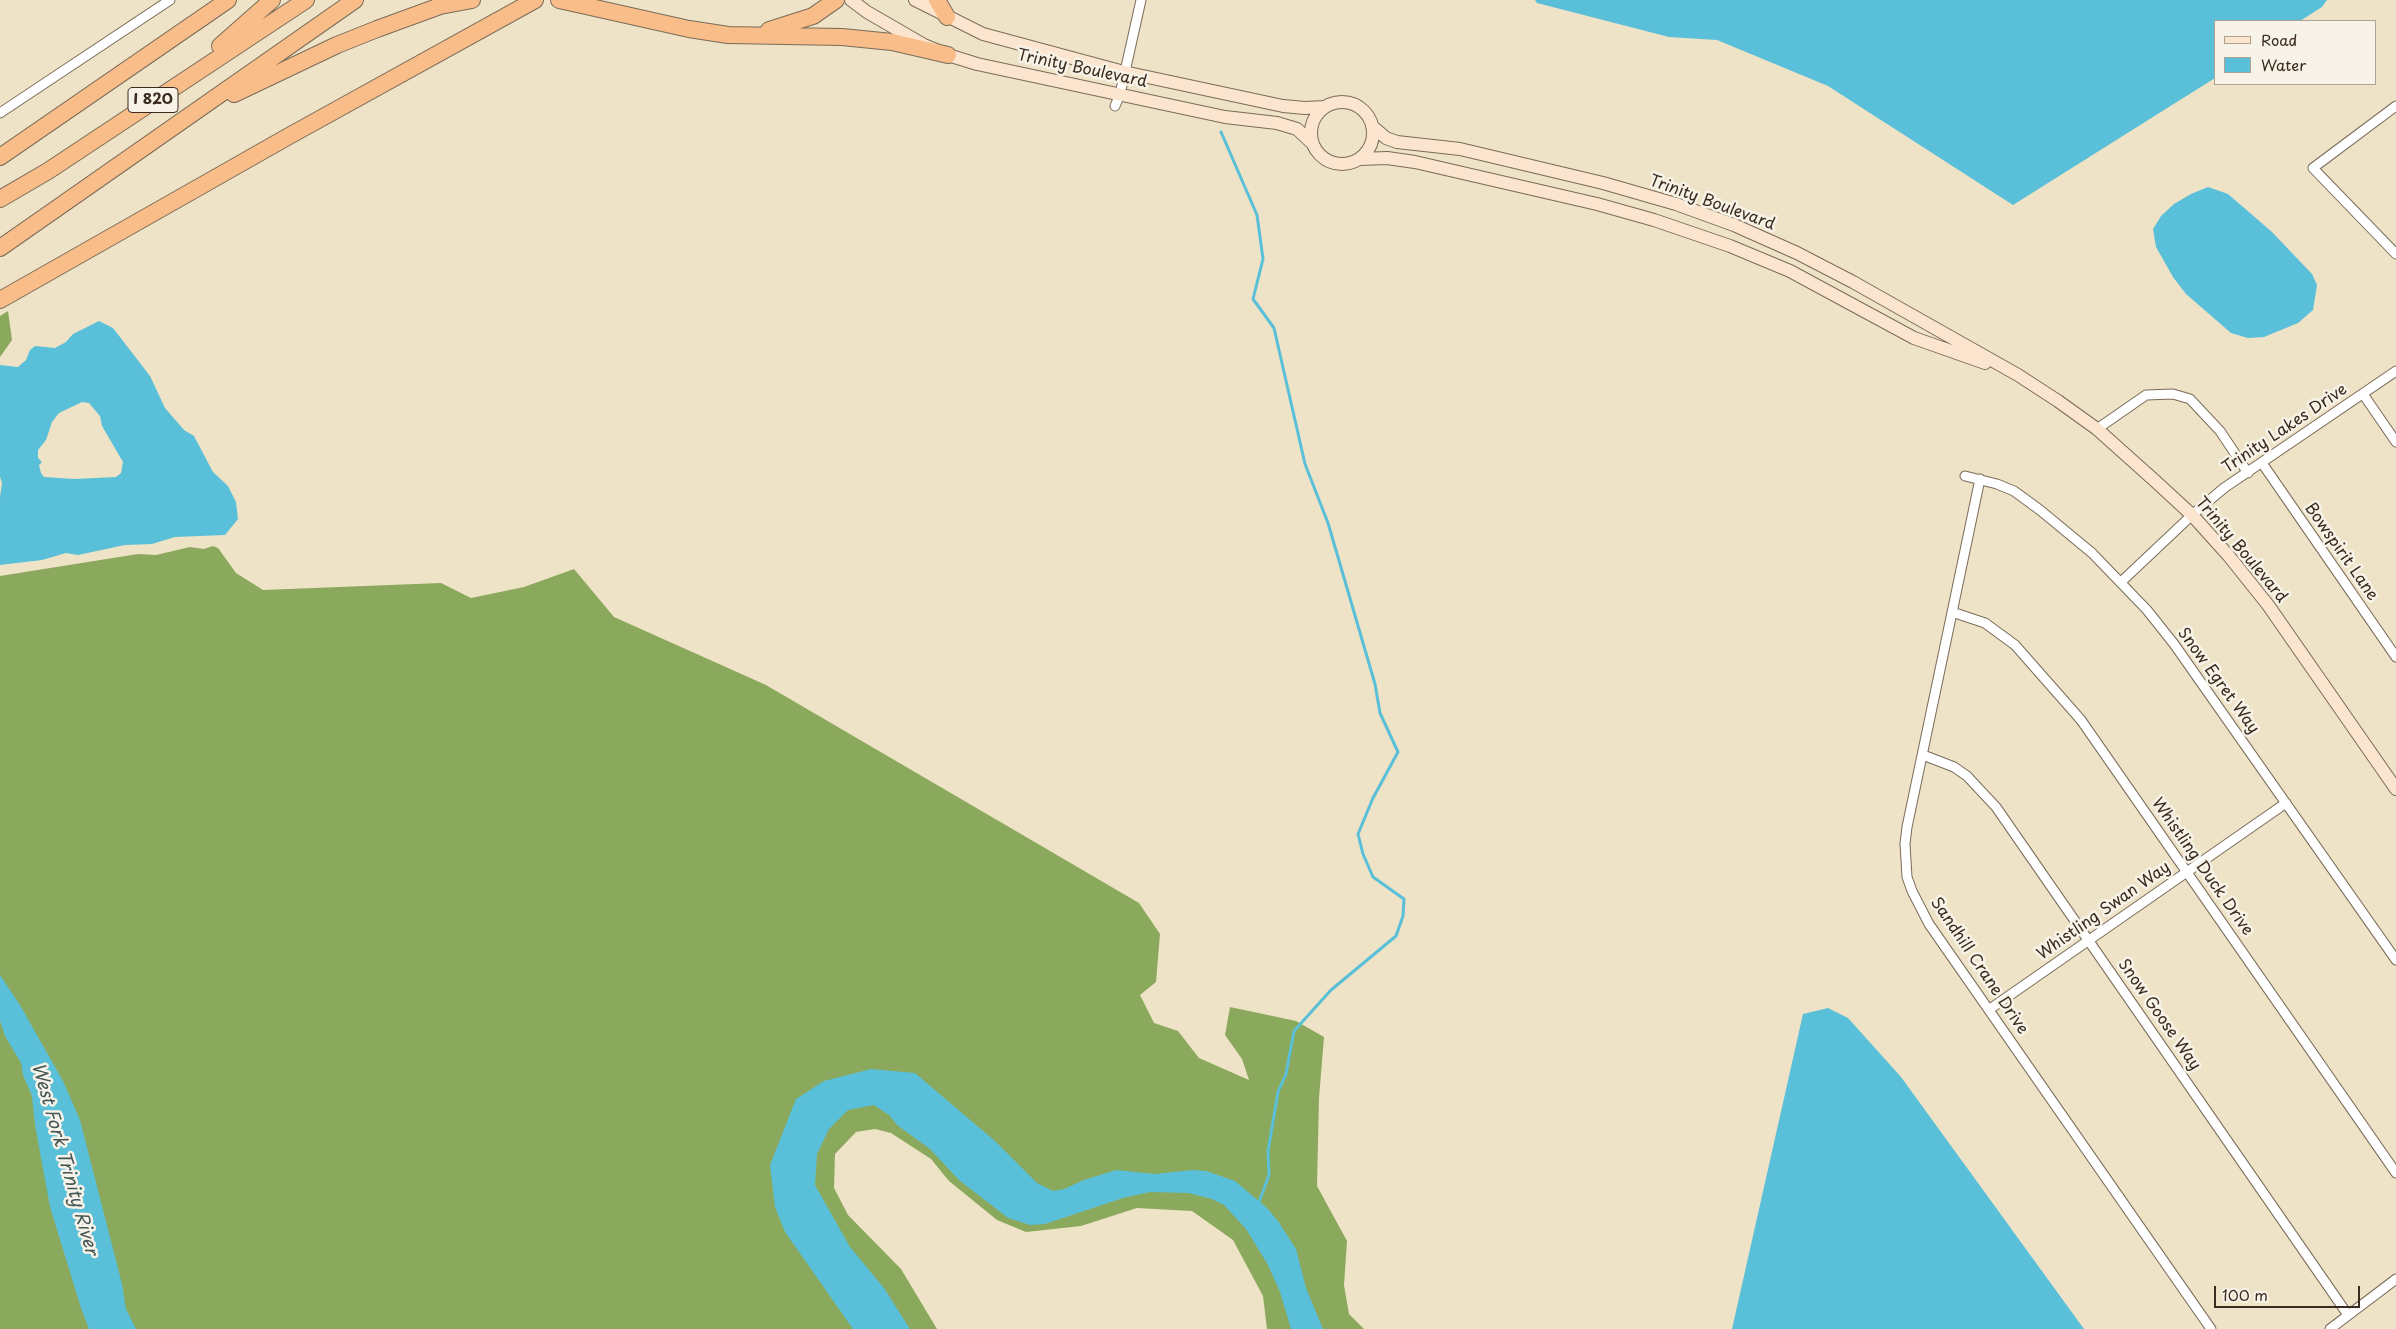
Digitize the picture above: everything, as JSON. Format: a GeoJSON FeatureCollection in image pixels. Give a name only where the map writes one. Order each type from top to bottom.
{"type":"FeatureCollection","features":[{"type":"Feature","properties":{"kind":"highway"},"geometry":{"type":"LineString","coordinates":[[0,157],[228,0]]}},
{"type":"Feature","properties":{"kind":"highway"},"geometry":{"type":"LineString","coordinates":[[177,84],[272,0]]}},
{"type":"Feature","properties":{"kind":"highway","name":"I 820"},"geometry":{"type":"LineString","coordinates":[[0,199],[48,171],[306,0]]}},
{"type":"Feature","properties":{"kind":"highway","name":"I 820"},"geometry":{"type":"LineString","coordinates":[[0,248],[66,200],[356,0]]}},
{"type":"Feature","properties":{"kind":"highway"},"geometry":{"type":"LineString","coordinates":[[196,112],[361,35],[440,6],[472,0]]}},
{"type":"Feature","properties":{"kind":"highway"},"geometry":{"type":"LineString","coordinates":[[0,300],[289,136],[535,0]]}},
{"type":"Feature","properties":{"kind":"highway"},"geometry":{"type":"LineString","coordinates":[[559,0],[689,29],[728,35],[892,42],[948,55]]}},
{"type":"Feature","properties":{"kind":"highway"},"geometry":{"type":"LineString","coordinates":[[728,35],[756,33],[782,28],[813,16],[836,0]]}},
{"type":"Feature","properties":{"kind":"highway"},"geometry":{"type":"LineString","coordinates":[[937,0],[948,17]]}},
{"type":"Feature","properties":{"kind":"main road","name":"Trinity Boulevard"},"geometry":{"type":"LineString","coordinates":[[851,0],[866,12],[924,45],[948,55],[1118,100],[1288,125],[1304,134],[1321,155],[1333,162],[1346,164],[1359,159],[1387,158],[1415,162],[1598,204],[1654,220],[1730,246],[1790,271],[1914,338],[2018,375]]}},
{"type":"Feature","properties":{"kind":"main road","name":"Trinity Boulevard"},"geometry":{"type":"LineString","coordinates":[[915,0],[983,34],[1124,72],[1283,106],[1305,108],[1325,107],[1338,102],[1352,103],[1364,110],[1372,126],[1386,138],[1397,142],[1460,149],[1603,183],[1676,204],[1734,225],[1797,253],[1853,282],[2018,375],[2097,429],[2192,514],[2268,605],[2396,788]]}},
{"type":"Feature","properties":{"kind":"main road"},"geometry":{"type":"LineString","coordinates":[[1313,144],[1313,123],[1325,107]]}},
{"type":"Feature","properties":{"kind":"main road"},"geometry":{"type":"LineString","coordinates":[[1359,159],[1371,144],[1372,126]]}},
{"type":"Feature","properties":{"kind":"street"},"geometry":{"type":"LineString","coordinates":[[0,113],[170,0]]}},
{"type":"Feature","properties":{"kind":"street"},"geometry":{"type":"LineString","coordinates":[[1118,100],[1141,0]]}},
{"type":"Feature","properties":{"kind":"street"},"geometry":{"type":"LineString","coordinates":[[2396,106],[2313,168],[2396,254]]}},
{"type":"Feature","properties":{"kind":"street","name":"Trinity Lakes Drive"},"geometry":{"type":"LineString","coordinates":[[2121,582],[2192,514],[2396,371]]}},
{"type":"Feature","properties":{"kind":"street"},"geometry":{"type":"LineString","coordinates":[[2097,429],[2146,395],[2173,394],[2190,399],[2220,431],[2248,473]]}},
{"type":"Feature","properties":{"kind":"street"},"geometry":{"type":"LineString","coordinates":[[2363,394],[2396,442]]}},
{"type":"Feature","properties":{"kind":"street","name":"Bowspirit Lane"},"geometry":{"type":"LineString","coordinates":[[2262,464],[2396,657]]}},
{"type":"Feature","properties":{"kind":"street","name":"Snow Egret Way"},"geometry":{"type":"LineString","coordinates":[[1965,476],[1980,479],[2014,491],[2092,553],[2121,582],[2174,644],[2396,960]]}},
{"type":"Feature","properties":{"kind":"street","name":"Sandhill Crane Drive"},"geometry":{"type":"LineString","coordinates":[[1980,479],[1906,836],[1907,877],[1929,924],[2211,1329]]}},
{"type":"Feature","properties":{"kind":"street","name":"Whistling Duck Drive"},"geometry":{"type":"LineString","coordinates":[[1952,612],[1985,623],[2015,645],[2049,680],[2081,720],[2188,871],[2396,1173]]}},
{"type":"Feature","properties":{"kind":"street","name":"Snow Goose Way"},"geometry":{"type":"LineString","coordinates":[[1923,755],[1954,767],[1978,786],[1996,807],[2348,1315]]}},
{"type":"Feature","properties":{"kind":"street","name":"Whistling Swan Way"},"geometry":{"type":"LineString","coordinates":[[1990,1009],[2286,803]]}},
{"type":"Feature","properties":{"kind":"street"},"geometry":{"type":"LineString","coordinates":[[2330,1329],[2396,1279]]}},
{"type":"Feature","properties":{"kind":"green space"},"geometry":{"type":"Polygon","coordinates":[[[8,311],[12,340],[0,357],[0,316],[8,311]]]}},
{"type":"Feature","properties":{"kind":"green space"},"geometry":{"type":"Polygon","coordinates":[[[213,546],[218,548],[236,573],[263,590],[441,583],[471,598],[524,587],[574,569],[614,617],[766,685],[1139,903],[1160,934],[1156,982],[1140,995],[1154,1023],[1178,1031],[1199,1058],[1249,1080],[1242,1059],[1225,1035],[1230,1007],[1296,1021],[1324,1037],[1319,1098],[1317,1186],[1347,1241],[1344,1285],[1349,1314],[1364,1329],[1267,1329],[1263,1296],[1233,1240],[1192,1211],[1137,1208],[1081,1226],[1026,1232],[997,1220],[949,1181],[931,1159],[891,1133],[875,1129],[856,1132],[835,1154],[834,1188],[848,1215],[901,1269],[937,1329],[0,1329],[0,576],[138,554],[156,555],[190,547],[204,549],[213,546]]]}},
{"type":"Feature","properties":{"kind":"water"},"geometry":{"type":"Polygon","coordinates":[[[1535,0],[2327,0],[2322,7],[2302,20],[2214,20],[2214,79],[2013,205],[1828,86],[1717,40],[1669,37],[1537,3],[1535,0]]]}},
{"type":"Feature","properties":{"kind":"water"},"geometry":{"type":"Polygon","coordinates":[[[2208,187],[2228,194],[2272,232],[2312,274],[2317,285],[2313,310],[2298,323],[2264,337],[2248,338],[2231,333],[2186,294],[2173,277],[2156,247],[2153,229],[2161,216],[2174,204],[2208,187]]]}},
{"type":"Feature","properties":{"kind":"water"},"geometry":{"type":"Polygon","coordinates":[[[99,321],[113,328],[150,376],[165,408],[184,430],[194,436],[213,472],[228,486],[236,502],[238,519],[225,535],[175,537],[152,544],[125,545],[78,555],[66,553],[42,560],[0,565],[0,497],[2,483],[0,477],[0,365],[18,367],[26,360],[30,350],[35,346],[55,348],[66,342],[73,334],[99,321]],[[82,402],[59,413],[52,422],[46,440],[38,450],[38,458],[42,462],[39,465],[44,477],[74,479],[116,477],[121,473],[123,462],[102,426],[100,416],[89,403],[82,402]]]}},
{"type":"Feature","properties":{"kind":"water","name":"West Fork Trinity River"},"geometry":{"type":"Polygon","coordinates":[[[0,975],[20,1005],[63,1081],[80,1120],[122,1284],[126,1309],[136,1329],[89,1329],[50,1207],[35,1125],[32,1096],[23,1075],[21,1063],[5,1036],[0,1021],[0,975]]]}},
{"type":"Feature","properties":{"kind":"water"},"geometry":{"type":"Polygon","coordinates":[[[1828,1008],[1848,1018],[1901,1077],[2084,1329],[1732,1329],[1803,1014],[1828,1008]]]}},
{"type":"Feature","properties":{"kind":"water"},"geometry":{"type":"Polygon","coordinates":[[[871,1069],[915,1073],[995,1141],[1037,1183],[1053,1191],[1064,1189],[1084,1180],[1116,1170],[1155,1174],[1192,1170],[1206,1171],[1235,1181],[1267,1208],[1296,1249],[1306,1288],[1323,1329],[1291,1329],[1280,1292],[1268,1265],[1246,1229],[1224,1205],[1212,1199],[1188,1193],[1150,1192],[1123,1198],[1045,1224],[1030,1225],[1008,1218],[959,1180],[930,1149],[897,1125],[889,1115],[874,1105],[848,1110],[829,1129],[817,1154],[815,1185],[850,1247],[884,1288],[910,1329],[853,1329],[785,1232],[775,1207],[770,1165],[796,1099],[824,1081],[871,1069]]]}},
{"type":"Feature","properties":{"kind":"waterway"},"geometry":{"type":"LineString","coordinates":[[1221,132],[1257,215],[1263,259],[1253,299],[1274,328],[1305,464],[1328,523],[1375,684],[1380,713],[1398,752],[1373,798],[1358,834],[1363,854],[1373,877],[1404,899],[1403,916],[1396,936],[1331,990],[1294,1031],[1286,1074],[1278,1092],[1268,1151],[1269,1175],[1258,1205]]}}]}
